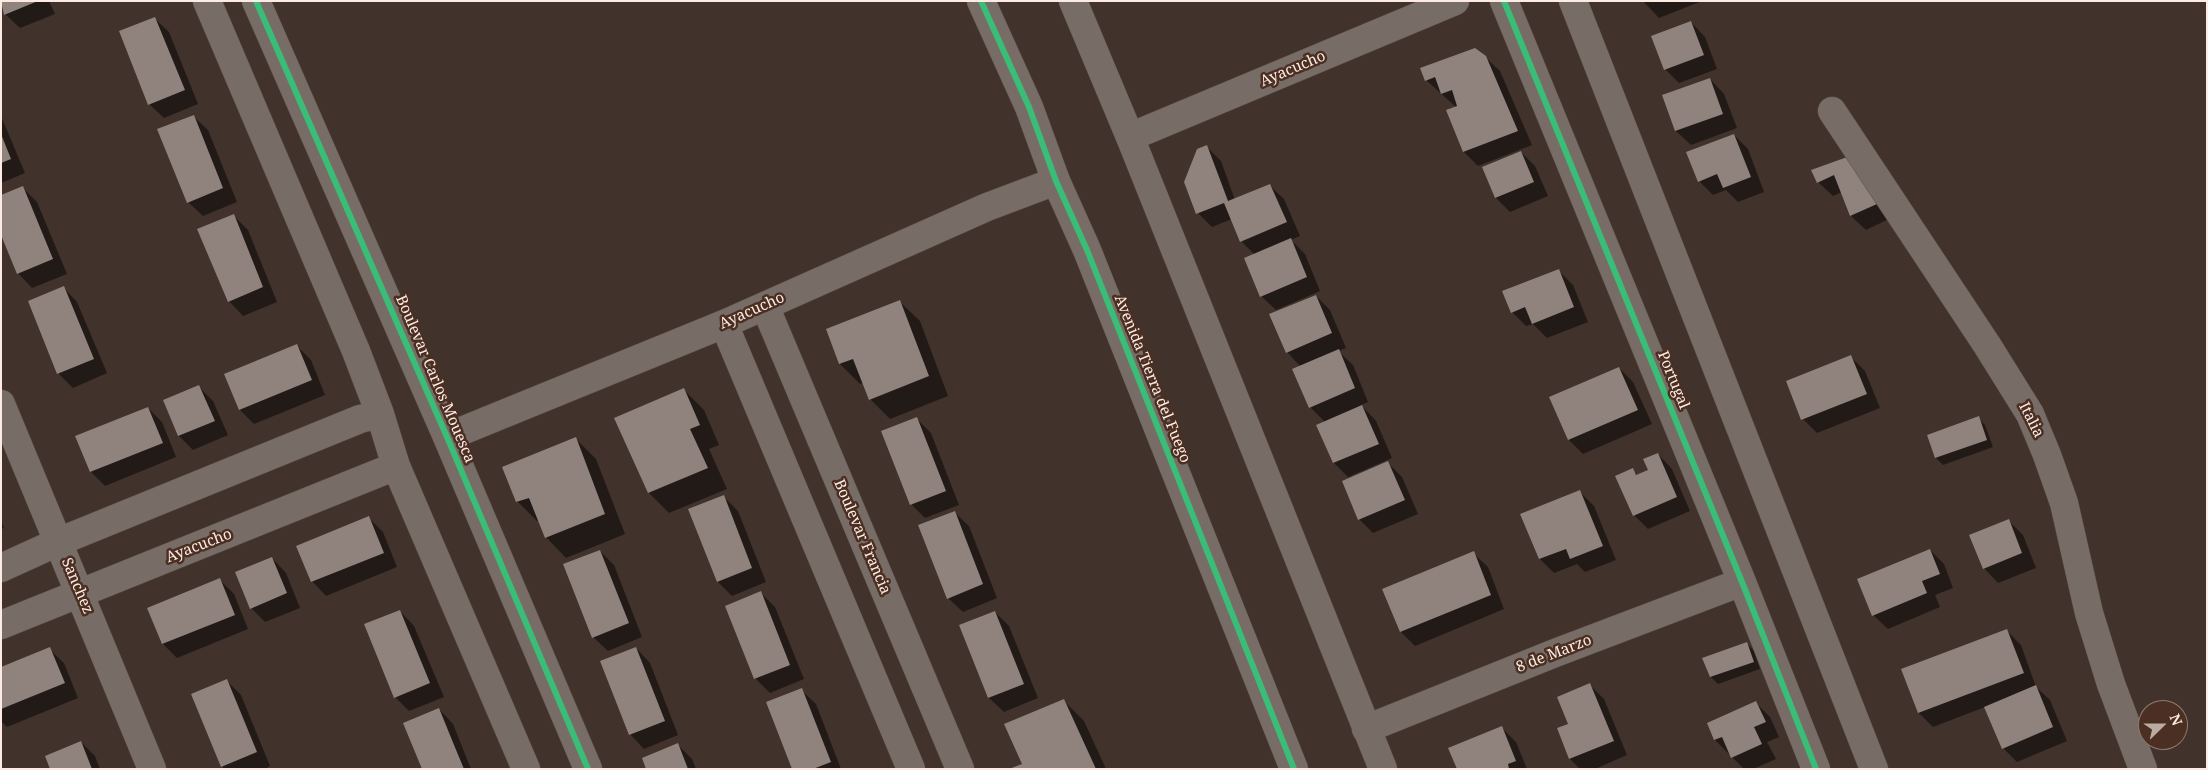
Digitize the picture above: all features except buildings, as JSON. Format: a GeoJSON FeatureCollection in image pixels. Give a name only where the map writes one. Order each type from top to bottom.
{"type":"FeatureCollection","features":[{"type":"Feature","properties":{"kind":"street"},"geometry":{"type":"LineString","coordinates":[[207,1],[356,351],[380,414],[396,466],[526,769]]}},
{"type":"Feature","properties":{"kind":"street","name":"Boulevar Carlos Mouesca"},"geometry":{"type":"LineString","coordinates":[[256,1],[447,437],[588,769]]}},
{"type":"Feature","properties":{"kind":"street","name":"Avenida Tierra del Fuego"},"geometry":{"type":"LineString","coordinates":[[981,1],[1029,107],[1056,181],[1087,250],[1290,768]]}},
{"type":"Feature","properties":{"kind":"street"},"geometry":{"type":"LineString","coordinates":[[1073,1],[1130,137],[1383,769]]}},
{"type":"Feature","properties":{"kind":"street","name":"Ayacucho"},"geometry":{"type":"LineString","coordinates":[[1130,137],[1455,1]]}},
{"type":"Feature","properties":{"kind":"street","name":"Portugal"},"geometry":{"type":"LineString","coordinates":[[1504,1],[1742,582],[1816,769]]}},
{"type":"Feature","properties":{"kind":"street"},"geometry":{"type":"LineString","coordinates":[[1573,1],[1874,769]]}},
{"type":"Feature","properties":{"kind":"street","name":"Italia"},"geometry":{"type":"LineString","coordinates":[[1832,111],[1982,337],[2030,414],[2064,503],[2089,612],[2111,684],[2143,769]]}},
{"type":"Feature","properties":{"kind":"street","name":"Ayacucho"},"geometry":{"type":"LineString","coordinates":[[447,437],[724,324],[987,207],[1056,181]]}},
{"type":"Feature","properties":{"kind":"street","name":"Boulevar Francia"},"geometry":{"type":"LineString","coordinates":[[765,306],[960,769]]}},
{"type":"Feature","properties":{"kind":"street"},"geometry":{"type":"LineString","coordinates":[[724,324],[910,769]]}},
{"type":"Feature","properties":{"kind":"street","name":"Sanchez"},"geometry":{"type":"LineString","coordinates":[[1,404],[152,769]]}},
{"type":"Feature","properties":{"kind":"street"},"geometry":{"type":"LineString","coordinates":[[1,568],[58,542],[360,419],[380,414]]}},
{"type":"Feature","properties":{"kind":"street","name":"Ayacucho"},"geometry":{"type":"LineString","coordinates":[[1,625],[396,466]]}},
{"type":"Feature","properties":{"kind":"street","name":"8 de Marzo"},"geometry":{"type":"LineString","coordinates":[[1366,729],[1555,653],[1742,582]]}},
{"type":"Feature","properties":{"kind":"cycle path"},"geometry":{"type":"LineString","coordinates":[[256,1],[447,437],[588,769]]}},
{"type":"Feature","properties":{"kind":"cycle path"},"geometry":{"type":"LineString","coordinates":[[981,1],[1029,107],[1056,181],[1087,250],[1294,769]]}},
{"type":"Feature","properties":{"kind":"cycle path"},"geometry":{"type":"LineString","coordinates":[[1504,1],[1742,582],[1816,769]]}}]}
